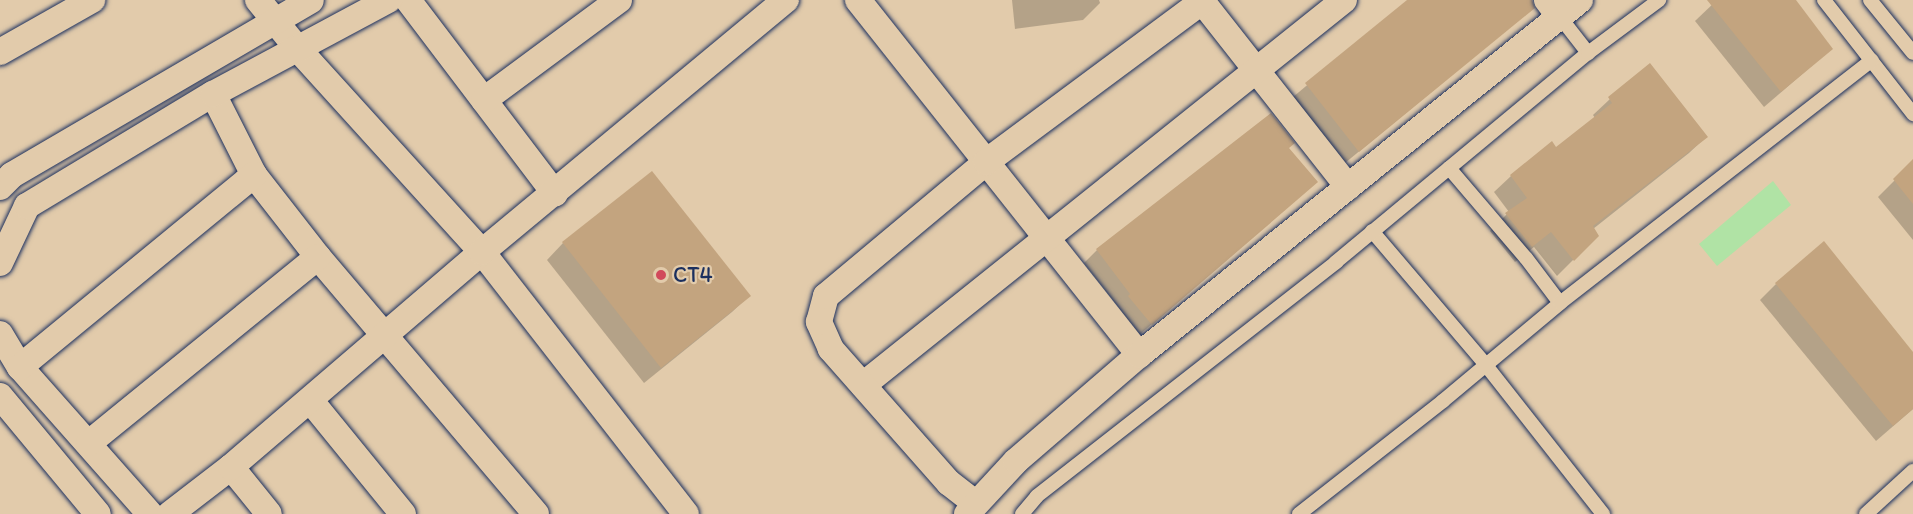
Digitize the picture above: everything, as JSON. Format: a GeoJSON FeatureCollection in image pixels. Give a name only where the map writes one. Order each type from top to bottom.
{"type":"FeatureCollection","features":[{"type":"Feature","properties":{"kind":"street"},"geometry":{"type":"LineString","coordinates":[[0,52],[92,0]]}},
{"type":"Feature","properties":{"kind":"street"},"geometry":{"type":"LineString","coordinates":[[258,0],[297,48],[483,252],[687,514]]}},
{"type":"Feature","properties":{"kind":"street"},"geometry":{"type":"LineString","coordinates":[[0,187],[12,175],[310,0]]}},
{"type":"Feature","properties":{"kind":"street"},"geometry":{"type":"LineString","coordinates":[[0,263],[27,206],[213,94],[387,0]]}},
{"type":"Feature","properties":{"kind":"street"},"geometry":{"type":"LineString","coordinates":[[408,0],[555,194]]}},
{"type":"Feature","properties":{"kind":"street"},"geometry":{"type":"LineString","coordinates":[[484,100],[619,0]]}},
{"type":"Feature","properties":{"kind":"street"},"geometry":{"type":"LineString","coordinates":[[170,514],[231,467],[483,252],[786,0]]}},
{"type":"Feature","properties":{"kind":"street"},"geometry":{"type":"LineString","coordinates":[[858,0],[1139,355]]}},
{"type":"Feature","properties":{"kind":"street"},"geometry":{"type":"LineString","coordinates":[[1348,187],[1203,0],[986,162],[826,296],[819,322],[831,349],[971,509],[1016,461],[1139,355],[1348,187],[1553,9],[1580,0]]}},
{"type":"Feature","properties":{"kind":"street"},"geometry":{"type":"LineString","coordinates":[[863,386],[1344,0]]}},
{"type":"Feature","properties":{"kind":"street"},"geometry":{"type":"LineString","coordinates":[[213,94],[254,175],[318,257],[536,514]]}},
{"type":"Feature","properties":{"kind":"street"},"geometry":{"type":"LineString","coordinates":[[20,367],[254,175]]}},
{"type":"Feature","properties":{"kind":"street"},"geometry":{"type":"LineString","coordinates":[[89,443],[318,257]]}},
{"type":"Feature","properties":{"kind":"street"},"geometry":{"type":"LineString","coordinates":[[0,334],[20,367],[150,514]]}},
{"type":"Feature","properties":{"kind":"street"},"geometry":{"type":"LineString","coordinates":[[0,396],[98,514]]}},
{"type":"Feature","properties":{"kind":"street"},"geometry":{"type":"LineString","coordinates":[[310,400],[403,514]]}},
{"type":"Feature","properties":{"kind":"street"},"geometry":{"type":"LineString","coordinates":[[231,467],[269,514]]}},
{"type":"Feature","properties":{"kind":"lane"},"geometry":{"type":"LineString","coordinates":[[1022,514],[1037,496],[1372,231],[1588,53],[1659,0]]}},
{"type":"Feature","properties":{"kind":"lane"},"geometry":{"type":"LineString","coordinates":[[1824,0],[1913,114]]}},
{"type":"Feature","properties":{"kind":"lane"},"geometry":{"type":"LineString","coordinates":[[1870,0],[1913,53]]}},
{"type":"Feature","properties":{"kind":"lane"},"geometry":{"type":"LineString","coordinates":[[1553,9],[1588,53]]}},
{"type":"Feature","properties":{"kind":"lane"},"geometry":{"type":"LineString","coordinates":[[1299,514],[1443,401],[1560,303],[1872,60]]}},
{"type":"Feature","properties":{"kind":"lane"},"geometry":{"type":"LineString","coordinates":[[1449,168],[1526,258],[1560,303]]}},
{"type":"Feature","properties":{"kind":"lane"},"geometry":{"type":"LineString","coordinates":[[1372,231],[1485,364],[1603,514]]}},
{"type":"Feature","properties":{"kind":"lane"},"geometry":{"type":"LineString","coordinates":[[1866,514],[1913,471]]}},
{"type":"Feature","properties":{"kind":"green space"},"geometry":{"type":"Polygon","coordinates":[[[1773,181],[1791,205],[1717,266],[1699,244],[1773,181]]]}},
{"type":"Feature","properties":{"kind":"building"},"geometry":{"type":"Polygon","coordinates":[[[1407,0],[1532,0],[1535,8],[1359,152],[1305,83],[1407,0]]]}},
{"type":"Feature","properties":{"kind":"building"},"geometry":{"type":"Polygon","coordinates":[[[1707,0],[1796,0],[1833,49],[1781,92],[1707,0]]]}},
{"type":"Feature","properties":{"kind":"building"},"geometry":{"type":"Polygon","coordinates":[[[1650,63],[1708,137],[1593,226],[1599,236],[1574,261],[1551,232],[1532,247],[1505,213],[1527,198],[1510,175],[1552,141],[1556,147],[1612,103],[1608,97],[1650,63]]]}},
{"type":"Feature","properties":{"kind":"building"},"geometry":{"type":"Polygon","coordinates":[[[1271,113],[1295,143],[1289,148],[1318,182],[1152,325],[1128,296],[1130,294],[1096,249],[1271,113]]]}},
{"type":"Feature","properties":{"kind":"building"},"geometry":{"type":"Polygon","coordinates":[[[1913,159],[1913,204],[1893,179],[1913,159]]]}},
{"type":"Feature","properties":{"kind":"building","name":"CT4"},"geometry":{"type":"Polygon","coordinates":[[[652,171],[751,296],[661,368],[562,242],[652,171]]]}},
{"type":"Feature","properties":{"kind":"building"},"geometry":{"type":"Polygon","coordinates":[[[1824,241],[1913,352],[1913,409],[1893,426],[1775,283],[1824,241]]]}},
{"type":"Feature","properties":{"kind":"place","name":"CT4"},"geometry":{"type":"Point","coordinates":[661,275]}}]}
